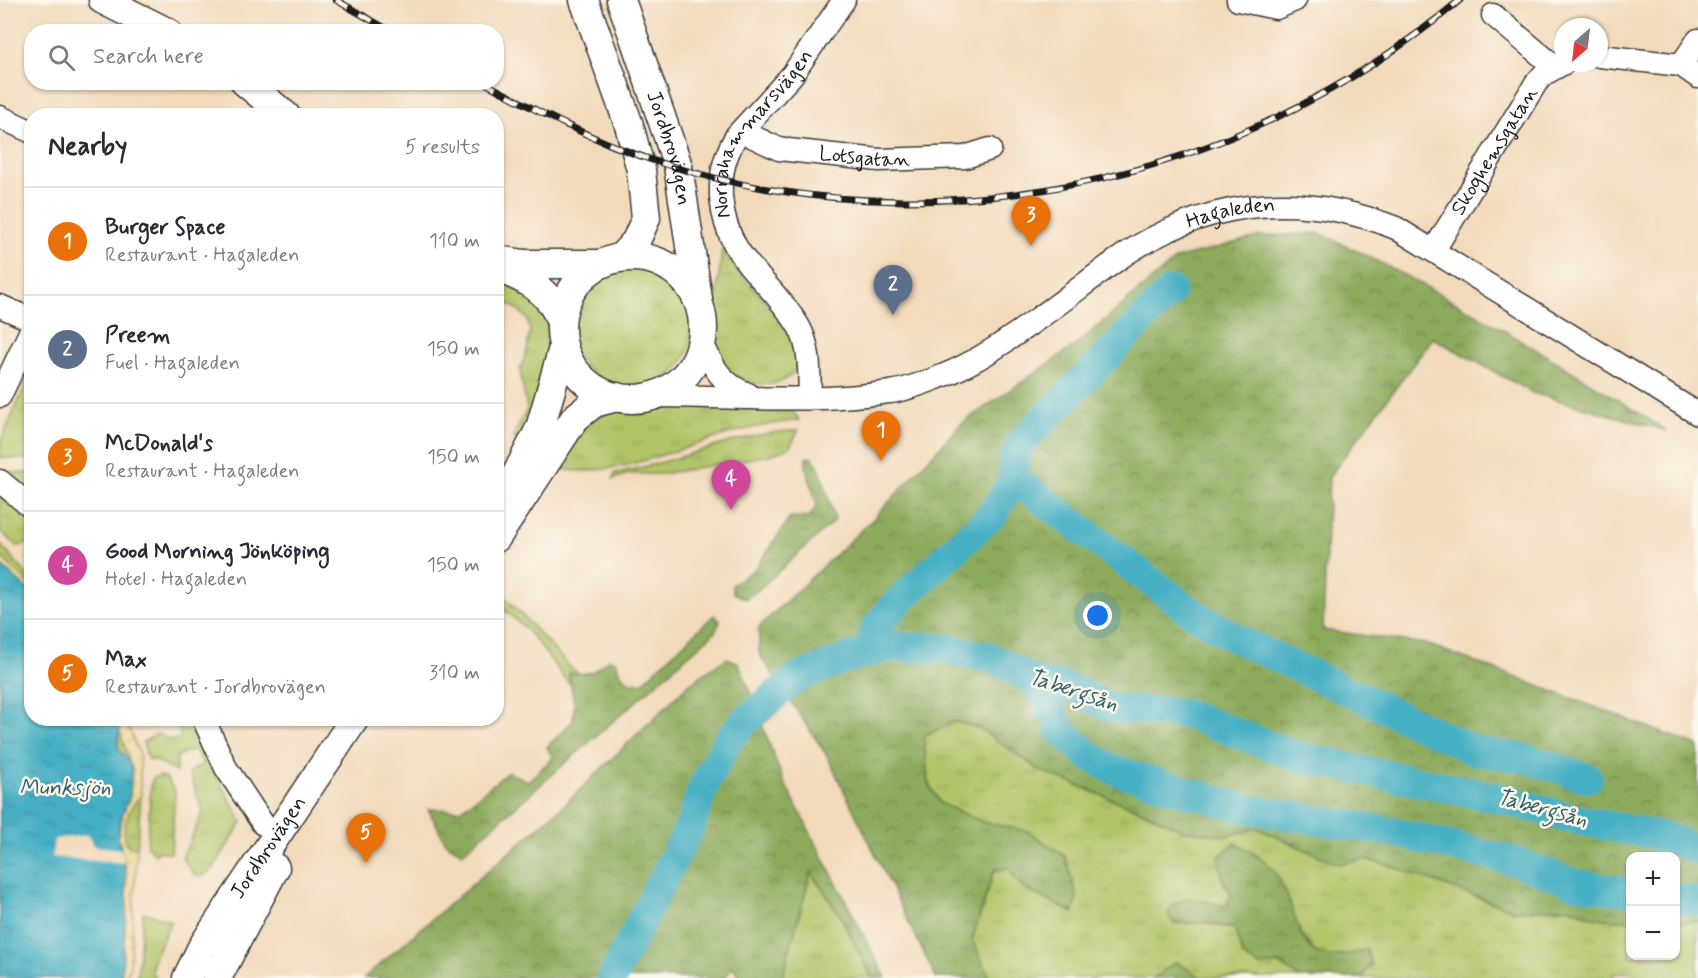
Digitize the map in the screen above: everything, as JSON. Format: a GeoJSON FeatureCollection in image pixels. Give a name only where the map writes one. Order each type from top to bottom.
{"type":"FeatureCollection","features":[{"type":"Feature","properties":{"kind":"main road"},"geometry":{"type":"LineString","coordinates":[[103,0],[151,24]]}},
{"type":"Feature","properties":{"kind":"main road","name":"Jordbrovägen"},"geometry":{"type":"LineString","coordinates":[[584,0],[629,125],[641,170],[646,218],[636,241],[609,261]]}},
{"type":"Feature","properties":{"kind":"main road","name":"Jordbrovägen"},"geometry":{"type":"LineString","coordinates":[[621,0],[678,166],[698,301]]}},
{"type":"Feature","properties":{"kind":"main road"},"geometry":{"type":"LineString","coordinates":[[255,90],[276,108]]}},
{"type":"Feature","properties":{"kind":"main road"},"geometry":{"type":"LineString","coordinates":[[504,261],[525,264],[609,261],[644,257],[667,266],[686,281],[698,301],[703,324],[702,342],[690,369],[680,381],[654,396],[635,399],[616,398],[594,403],[575,418],[504,526]]}},
{"type":"Feature","properties":{"kind":"main road"},"geometry":{"type":"LineString","coordinates":[[504,494],[527,455],[550,398],[572,288],[609,261]]}},
{"type":"Feature","properties":{"kind":"main road"},"geometry":{"type":"LineString","coordinates":[[504,271],[531,283],[545,294],[557,310],[562,334],[578,375],[589,385],[616,398]]}},
{"type":"Feature","properties":{"kind":"main road"},"geometry":{"type":"LineString","coordinates":[[504,481],[527,455]]}},
{"type":"Feature","properties":{"kind":"main road"},"geometry":{"type":"LineString","coordinates":[[202,947],[220,899],[263,824],[331,726]]}},
{"type":"Feature","properties":{"kind":"main road","name":"Jordbrovägen"},"geometry":{"type":"LineString","coordinates":[[188,978],[202,947],[350,726]]}},
{"type":"Feature","properties":{"kind":"main road","name":"Jordbrovägen"},"geometry":{"type":"LineString","coordinates":[[217,978],[274,870],[372,726]]}},
{"type":"Feature","properties":{"kind":"street","name":"Norrahammarsvägen"},"geometry":{"type":"LineString","coordinates":[[810,398],[809,366],[800,328],[743,259],[732,241],[723,213],[722,171],[730,146],[792,75],[844,0]]}},
{"type":"Feature","properties":{"kind":"street"},"geometry":{"type":"LineString","coordinates":[[1238,0],[1276,8],[1295,0]]}},
{"type":"Feature","properties":{"kind":"street"},"geometry":{"type":"LineString","coordinates":[[1493,15],[1554,61]]}},
{"type":"Feature","properties":{"kind":"street"},"geometry":{"type":"LineString","coordinates":[[1608,57],[1690,71],[1698,40]]}},
{"type":"Feature","properties":{"kind":"street","name":"Skoghemsgatan"},"geometry":{"type":"LineString","coordinates":[[1434,250],[1516,111],[1536,83],[1554,69]]}},
{"type":"Feature","properties":{"kind":"street"},"geometry":{"type":"LineString","coordinates":[[0,117],[24,128]]}},
{"type":"Feature","properties":{"kind":"street","name":"Lotsgatan"},"geometry":{"type":"LineString","coordinates":[[741,131],[779,149],[879,160],[965,157],[990,149]]}},
{"type":"Feature","properties":{"kind":"street","name":"Hagaleden"},"geometry":{"type":"LineString","coordinates":[[654,396],[810,398],[892,392],[945,375],[1005,342],[1149,239],[1183,223],[1223,211],[1292,204],[1329,207],[1361,214],[1396,228],[1698,414]]}},
{"type":"Feature","properties":{"kind":"street"},"geometry":{"type":"LineString","coordinates":[[0,306],[24,316]]}},
{"type":"Feature","properties":{"kind":"street","name":"Hagaleden"},"geometry":{"type":"LineString","coordinates":[[702,342],[711,364],[725,382],[755,396]]}},
{"type":"Feature","properties":{"kind":"street"},"geometry":{"type":"LineString","coordinates":[[0,396],[24,345]]}},
{"type":"Feature","properties":{"kind":"street"},"geometry":{"type":"LineString","coordinates":[[0,482],[24,502]]}},
{"type":"Feature","properties":{"kind":"street"},"geometry":{"type":"LineString","coordinates":[[207,726],[226,768],[263,824]]}},
{"type":"Feature","properties":{"kind":"green space"},"geometry":{"type":"Polygon","coordinates":[[[1319,233],[1453,301],[1539,351],[1667,431],[1533,393],[1433,338],[1329,477],[1323,630],[1427,644],[1698,746],[1698,921],[1680,922],[1680,852],[1626,852],[1626,921],[1597,918],[1568,907],[1516,911],[1385,864],[1362,859],[1338,864],[1257,828],[1226,836],[1185,831],[1147,813],[1041,771],[979,728],[955,722],[924,736],[928,783],[940,803],[982,822],[1027,831],[1065,856],[1077,895],[1074,913],[1023,888],[1008,868],[994,871],[972,940],[990,978],[936,978],[826,754],[759,654],[759,627],[874,518],[962,423],[1077,344],[1176,259],[1260,236],[1319,233]]]}},
{"type":"Feature","properties":{"kind":"green space"},"geometry":{"type":"Polygon","coordinates":[[[722,248],[741,275],[780,318],[792,337],[796,347],[797,363],[791,375],[779,382],[764,384],[748,381],[733,374],[721,361],[715,344],[714,320],[722,248]]]}},
{"type":"Feature","properties":{"kind":"green space"},"geometry":{"type":"Polygon","coordinates":[[[632,266],[655,271],[675,284],[688,304],[693,327],[688,350],[675,370],[655,383],[632,388],[609,383],[589,370],[576,350],[571,327],[576,304],[589,284],[609,271],[632,266]]]}},
{"type":"Feature","properties":{"kind":"green space"},"geometry":{"type":"Polygon","coordinates":[[[504,281],[518,285],[547,318],[545,366],[532,412],[519,442],[513,437],[527,409],[520,370],[526,354],[530,331],[527,319],[519,310],[504,302],[504,281]]]}},
{"type":"Feature","properties":{"kind":"green space"},"geometry":{"type":"Polygon","coordinates":[[[24,388],[24,459],[0,458],[0,443],[24,388]]]}},
{"type":"Feature","properties":{"kind":"green space"},"geometry":{"type":"Polygon","coordinates":[[[685,406],[791,409],[799,420],[731,433],[667,454],[617,467],[593,471],[571,471],[554,466],[588,421],[612,411],[685,406]]]}},
{"type":"Feature","properties":{"kind":"green space"},"geometry":{"type":"Polygon","coordinates":[[[799,430],[789,448],[770,455],[663,474],[629,474],[613,479],[615,473],[730,442],[776,432],[799,430]]]}},
{"type":"Feature","properties":{"kind":"green space"},"geometry":{"type":"Polygon","coordinates":[[[812,457],[820,469],[835,520],[757,591],[745,599],[733,593],[732,585],[756,568],[790,518],[810,517],[817,505],[806,467],[806,458],[812,457]]]}},
{"type":"Feature","properties":{"kind":"green space"},"geometry":{"type":"Polygon","coordinates":[[[0,472],[24,473],[24,492],[0,472]]]}},
{"type":"Feature","properties":{"kind":"green space"},"geometry":{"type":"Polygon","coordinates":[[[0,495],[24,515],[24,544],[17,546],[0,531],[0,495]]]}},
{"type":"Feature","properties":{"kind":"green space"},"geometry":{"type":"Polygon","coordinates":[[[0,544],[24,571],[24,586],[23,586],[0,564],[0,544]]]}},
{"type":"Feature","properties":{"kind":"green space"},"geometry":{"type":"Polygon","coordinates":[[[504,596],[571,668],[580,674],[569,673],[569,684],[528,631],[504,610],[504,596]]]}},
{"type":"Feature","properties":{"kind":"green space"},"geometry":{"type":"Polygon","coordinates":[[[714,615],[720,621],[715,632],[474,843],[462,853],[446,843],[428,809],[461,810],[508,772],[528,781],[553,758],[547,747],[573,721],[574,704],[569,673],[590,672],[608,659],[616,661],[624,678],[642,683],[714,615]]]}},
{"type":"Feature","properties":{"kind":"green space"},"geometry":{"type":"Polygon","coordinates":[[[727,658],[739,663],[783,780],[886,978],[872,978],[840,915],[811,872],[782,978],[742,978],[732,967],[725,978],[364,978],[562,807],[690,683],[727,658]]]}},
{"type":"Feature","properties":{"kind":"green space"},"geometry":{"type":"Polygon","coordinates":[[[955,721],[979,728],[1041,771],[1147,813],[1185,831],[1226,836],[1257,828],[1338,864],[1362,859],[1385,864],[1516,911],[1568,907],[1597,918],[1626,921],[1626,960],[1680,960],[1680,922],[1698,921],[1698,978],[1645,978],[1623,972],[1614,974],[1613,978],[1361,978],[1372,964],[1349,955],[1336,958],[1315,952],[1299,931],[1277,875],[1222,879],[1231,894],[1227,907],[1186,898],[1173,923],[1208,923],[1235,929],[1243,956],[1259,966],[1280,964],[1300,978],[1201,978],[1176,962],[1154,978],[990,978],[972,940],[994,871],[1008,867],[1023,888],[1073,913],[1077,895],[1065,856],[1027,831],[982,822],[940,803],[928,783],[924,735],[955,721]]]}},
{"type":"Feature","properties":{"kind":"green space"},"geometry":{"type":"Polygon","coordinates":[[[179,726],[189,726],[242,822],[213,869],[203,876],[195,875],[182,858],[203,812],[189,772],[203,764],[196,753],[190,751],[177,756],[176,772],[157,761],[148,760],[143,742],[157,734],[172,740],[181,738],[179,726]]]}},
{"type":"Feature","properties":{"kind":"green space"},"geometry":{"type":"Polygon","coordinates":[[[120,728],[129,760],[119,750],[120,728]]]}},
{"type":"Feature","properties":{"kind":"green space"},"geometry":{"type":"Polygon","coordinates":[[[160,776],[166,778],[175,791],[171,853],[158,851],[155,855],[147,846],[151,784],[153,778],[160,776]]]}},
{"type":"Feature","properties":{"kind":"green space"},"geometry":{"type":"Polygon","coordinates":[[[141,796],[137,848],[127,846],[124,833],[129,812],[141,796]]]}},
{"type":"Feature","properties":{"kind":"green space"},"geometry":{"type":"Polygon","coordinates":[[[1236,843],[1263,860],[1276,874],[1303,938],[1312,949],[1324,955],[1342,956],[1366,949],[1372,964],[1361,978],[1300,978],[1280,964],[1259,966],[1243,956],[1235,929],[1208,923],[1173,923],[1168,914],[1172,906],[1186,898],[1227,906],[1231,894],[1222,879],[1219,856],[1236,843]]]}},
{"type":"Feature","properties":{"kind":"green space"},"geometry":{"type":"Polygon","coordinates":[[[810,871],[840,915],[872,978],[782,978],[810,871]]]}},
{"type":"Feature","properties":{"kind":"green space"},"geometry":{"type":"Polygon","coordinates":[[[143,912],[171,921],[154,957],[151,972],[156,978],[137,978],[143,912]]]}},
{"type":"Feature","properties":{"kind":"green space"},"geometry":{"type":"Polygon","coordinates":[[[1176,962],[1200,977],[1201,978],[1154,978],[1176,962]]]}},
{"type":"Feature","properties":{"kind":"sand"},"geometry":{"type":"Polygon","coordinates":[[[0,556],[24,579],[24,586],[0,564],[0,556]]]}},
{"type":"Feature","properties":{"kind":"sand"},"geometry":{"type":"Polygon","coordinates":[[[118,726],[128,726],[139,753],[141,796],[129,812],[124,832],[127,845],[137,848],[130,967],[126,978],[121,978],[127,903],[125,863],[118,838],[132,769],[118,726]]]}},
{"type":"Feature","properties":{"kind":"water","name":"Munksjön"},"geometry":{"type":"Polygon","coordinates":[[[0,564],[24,586],[24,726],[119,726],[119,750],[129,760],[132,769],[130,796],[119,824],[118,838],[125,863],[127,903],[121,978],[0,978],[0,564]]]}},
{"type":"Feature","properties":{"kind":"pier"},"geometry":{"type":"Polygon","coordinates":[[[88,835],[93,846],[122,849],[125,863],[52,857],[54,839],[88,835]]]}},
{"type":"Feature","properties":{"kind":"waterway"},"geometry":{"type":"LineString","coordinates":[[869,652],[875,629],[898,602],[993,514],[1014,479],[1013,464],[1019,445],[1171,291]]}},
{"type":"Feature","properties":{"kind":"waterway"},"geometry":{"type":"LineString","coordinates":[[1014,479],[1193,613],[1235,638],[1475,751],[1528,759],[1588,778]]}},
{"type":"Feature","properties":{"kind":"waterway","name":"Tabergsån"},"geometry":{"type":"LineString","coordinates":[[612,978],[692,823],[703,787],[728,740],[745,721],[796,678],[853,656],[894,647],[945,648],[991,658],[1037,682],[1064,686],[1113,708],[1187,714],[1299,757],[1494,797],[1583,821],[1669,838],[1698,850]]}},
{"type":"Feature","properties":{"kind":"waterway"},"geometry":{"type":"LineString","coordinates":[[1037,682],[1060,729],[1090,757],[1117,771],[1243,808],[1392,832],[1517,862],[1577,884],[1626,891]]}},
{"type":"Feature","properties":{"kind":"waterway"},"geometry":{"type":"LineString","coordinates":[[1680,900],[1698,902]]}},
{"type":"Feature","properties":{"kind":"railway"},"geometry":{"type":"LineString","coordinates":[[336,0],[378,24]]}},
{"type":"Feature","properties":{"kind":"railway"},"geometry":{"type":"LineString","coordinates":[[498,90],[567,125],[632,153],[759,188],[866,200],[972,198],[1078,184],[1181,156],[1280,116],[1373,64],[1460,0]]}},
{"type":"Feature","properties":{"kind":"place","name":"McDonald's"},"geometry":{"type":"Point","coordinates":[1031,246]}},
{"type":"Feature","properties":{"kind":"place","name":"Preem"},"geometry":{"type":"Point","coordinates":[893,315]}},
{"type":"Feature","properties":{"kind":"place","name":"Burger Space"},"geometry":{"type":"Point","coordinates":[881,461]}},
{"type":"Feature","properties":{"kind":"place","name":"Good Morning Jönköping"},"geometry":{"type":"Point","coordinates":[731,510]}},
{"type":"Feature","properties":{"kind":"place","name":"Max"},"geometry":{"type":"Point","coordinates":[366,863]}}]}
